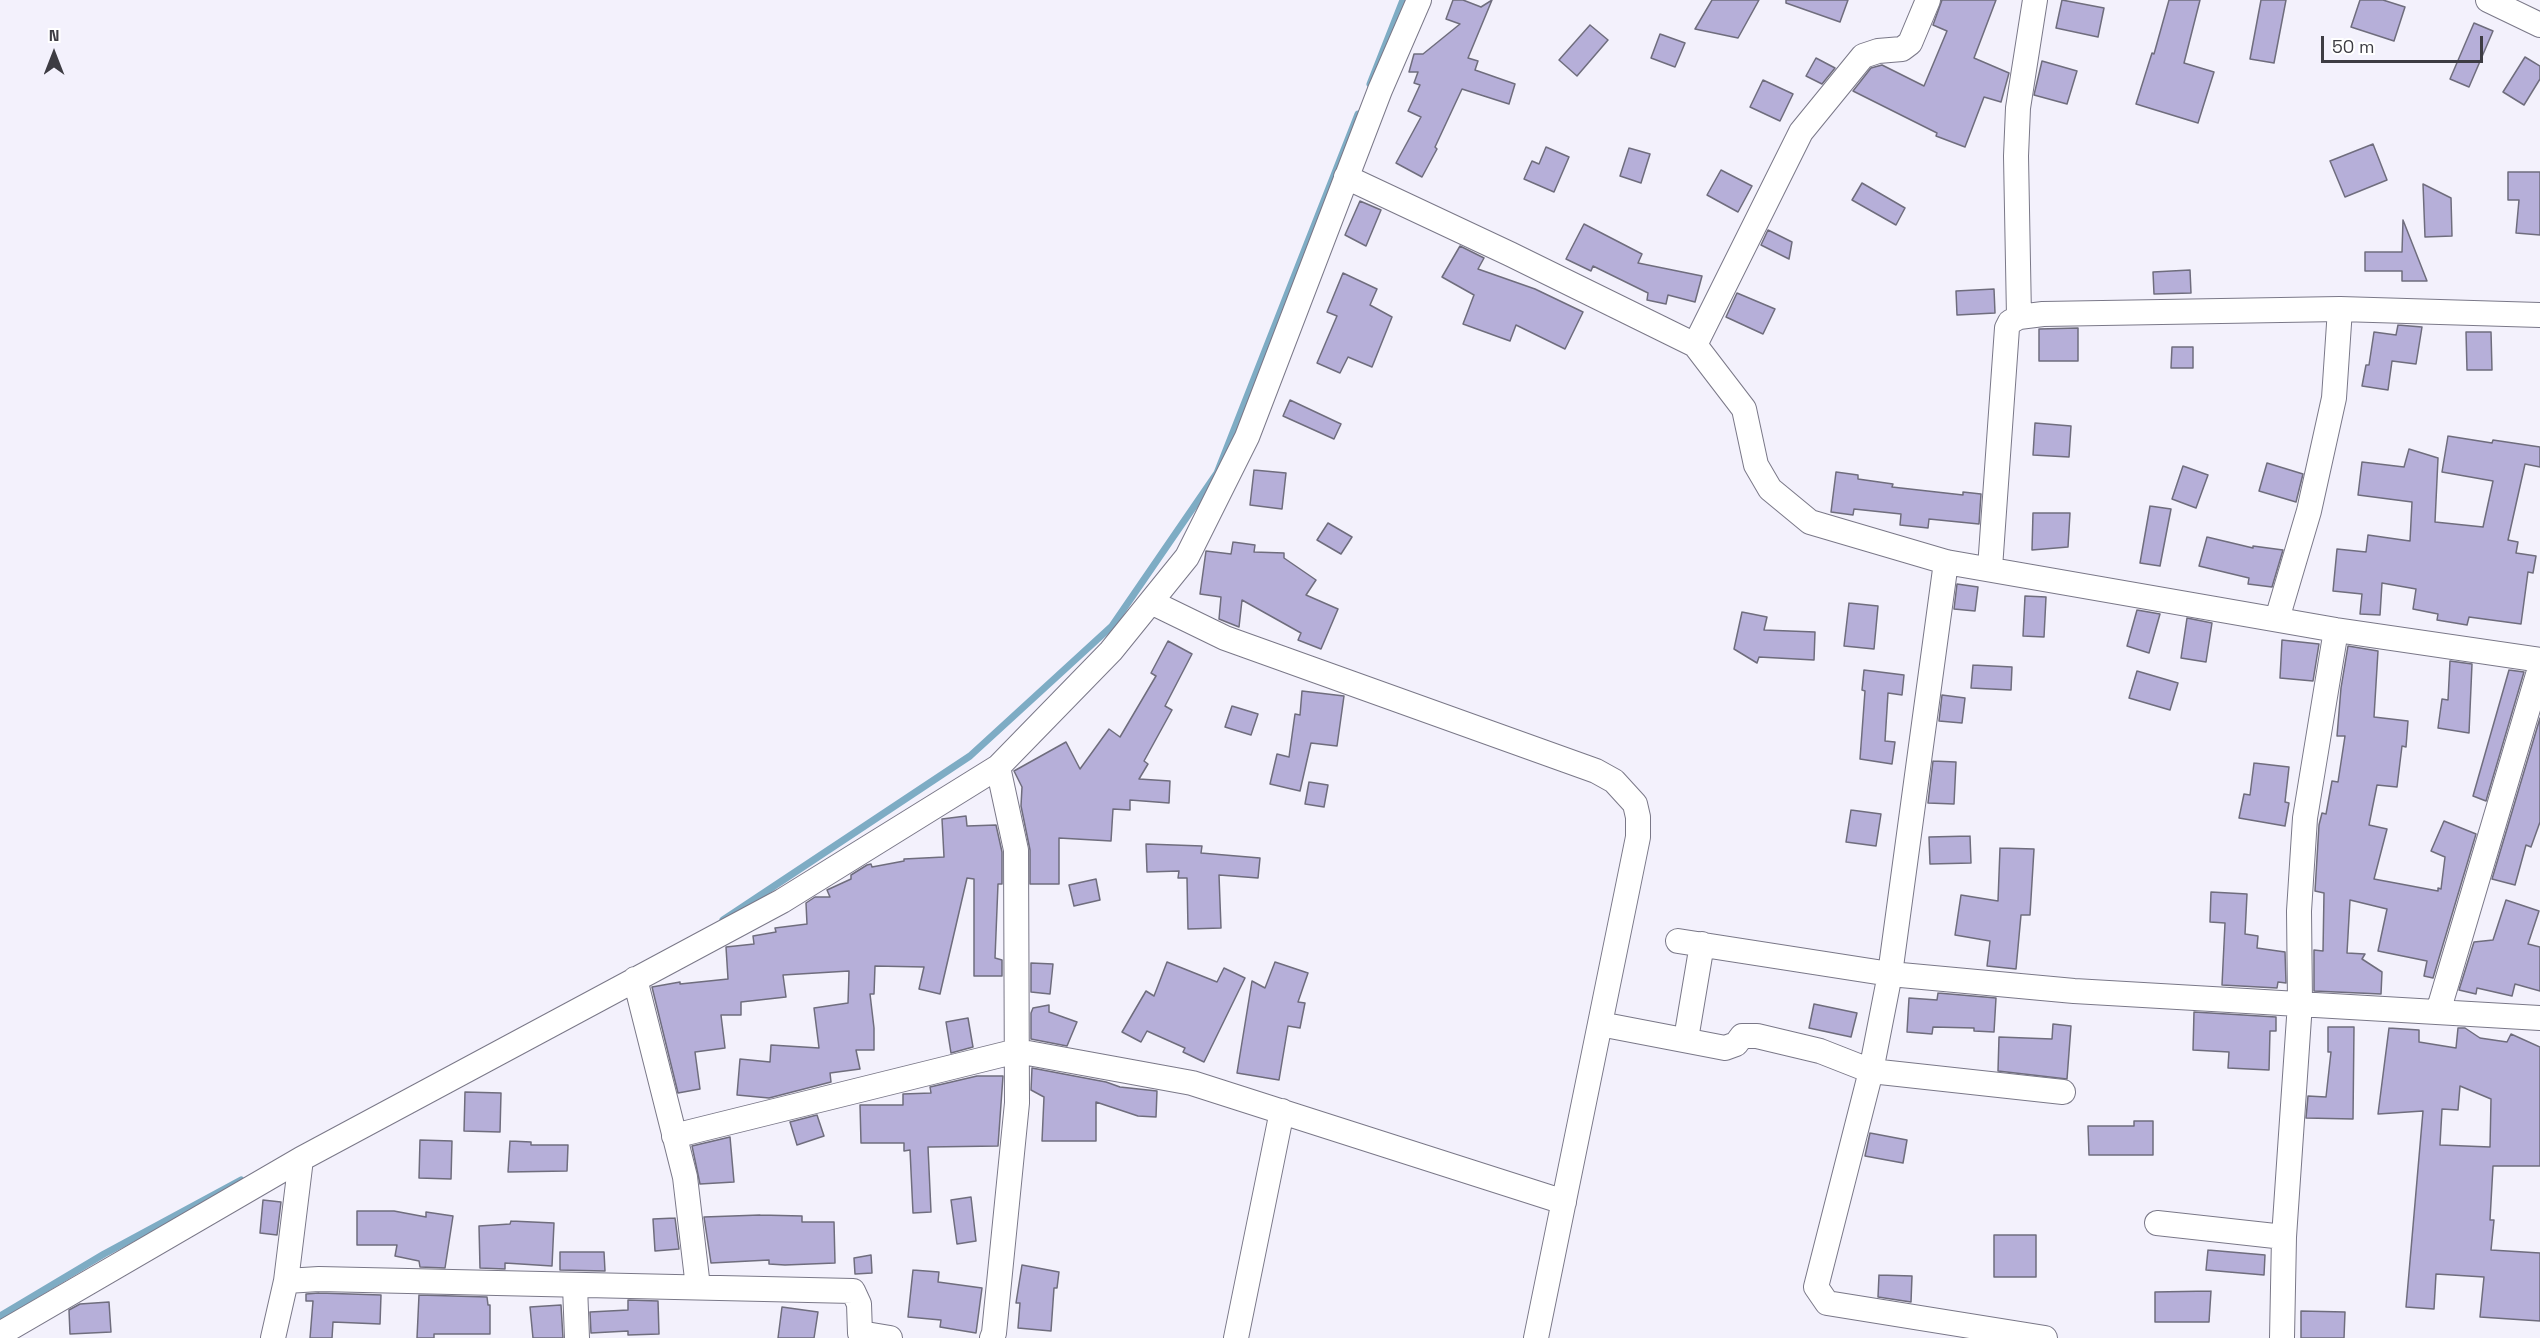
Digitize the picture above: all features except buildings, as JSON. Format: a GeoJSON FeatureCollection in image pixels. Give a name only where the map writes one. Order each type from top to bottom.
{"type":"FeatureCollection","features":[{"type":"Feature","properties":{"kind":"street"},"geometry":{"type":"LineString","coordinates":[[0,1334],[301,1159],[782,902],[998,767],[1111,651],[1187,557],[1247,437],[1380,90],[1419,0]]}},
{"type":"Feature","properties":{"kind":"street"},"geometry":{"type":"LineString","coordinates":[[1695,345],[1801,132],[1863,56],[1878,51],[1892,52],[1910,43],[1928,0]]}},
{"type":"Feature","properties":{"kind":"street"},"geometry":{"type":"LineString","coordinates":[[2019,317],[2016,156],[2018,108],[2035,0]]}},
{"type":"Feature","properties":{"kind":"street"},"geometry":{"type":"LineString","coordinates":[[2488,0],[2540,25]]}},
{"type":"Feature","properties":{"kind":"street"},"geometry":{"type":"LineString","coordinates":[[1346,177],[1695,345],[1744,410],[1756,465],[1770,489],[1810,522],[1946,562],[2336,630],[2540,660]]}},
{"type":"Feature","properties":{"kind":"street"},"geometry":{"type":"LineString","coordinates":[[2277,620],[2309,510],[2334,398],[2340,309]]}},
{"type":"Feature","properties":{"kind":"street"},"geometry":{"type":"LineString","coordinates":[[1990,568],[2007,328],[2010,322],[2019,317],[2043,314],[2340,309],[2540,315]]}},
{"type":"Feature","properties":{"kind":"street"},"geometry":{"type":"LineString","coordinates":[[1946,562],[1890,974],[1871,1071],[1816,1287],[1827,1303],[2045,1338]]}},
{"type":"Feature","properties":{"kind":"street"},"geometry":{"type":"LineString","coordinates":[[1151,602],[1225,638],[1585,766],[1614,781],[1635,804],[1638,817],[1638,837],[1536,1338]]}},
{"type":"Feature","properties":{"kind":"street"},"geometry":{"type":"LineString","coordinates":[[2282,1338],[2284,1237],[2300,1003],[2299,911],[2305,818],[2336,630]]}},
{"type":"Feature","properties":{"kind":"street"},"geometry":{"type":"LineString","coordinates":[[2438,1012],[2540,668]]}},
{"type":"Feature","properties":{"kind":"street"},"geometry":{"type":"LineString","coordinates":[[992,1338],[1016,1114],[1017,1051],[1016,850],[998,767]]}},
{"type":"Feature","properties":{"kind":"street"},"geometry":{"type":"LineString","coordinates":[[1677,941],[1890,974],[2074,991],[2540,1018]]}},
{"type":"Feature","properties":{"kind":"street"},"geometry":{"type":"LineString","coordinates":[[1686,1039],[1702,944]]}},
{"type":"Feature","properties":{"kind":"street"},"geometry":{"type":"LineString","coordinates":[[635,980],[684,1177],[698,1287]]}},
{"type":"Feature","properties":{"kind":"street"},"geometry":{"type":"LineString","coordinates":[[1600,1024],[1725,1048],[1736,1044],[1742,1036],[1757,1036],[1820,1051],[1871,1071],[2063,1092]]}},
{"type":"Feature","properties":{"kind":"street"},"geometry":{"type":"LineString","coordinates":[[674,1136],[1017,1051],[1192,1083],[1564,1202]]}},
{"type":"Feature","properties":{"kind":"street"},"geometry":{"type":"LineString","coordinates":[[1236,1338],[1282,1111]]}},
{"type":"Feature","properties":{"kind":"street"},"geometry":{"type":"LineString","coordinates":[[273,1338],[286,1281],[301,1159]]}},
{"type":"Feature","properties":{"kind":"street"},"geometry":{"type":"LineString","coordinates":[[2157,1223],[2284,1237]]}},
{"type":"Feature","properties":{"kind":"street"},"geometry":{"type":"LineString","coordinates":[[286,1281],[319,1279],[853,1291],[859,1304],[860,1336],[890,1338]]}},
{"type":"Feature","properties":{"kind":"street"},"geometry":{"type":"LineString","coordinates":[[575,1286],[577,1338]]}},
{"type":"Feature","properties":{"kind":"waterway"},"geometry":{"type":"LineString","coordinates":[[1370,84],[1403,0]]}},
{"type":"Feature","properties":{"kind":"waterway"},"geometry":{"type":"LineString","coordinates":[[723,920],[970,756],[1112,626],[1217,473],[1358,114]]}},
{"type":"Feature","properties":{"kind":"waterway"},"geometry":{"type":"LineString","coordinates":[[0,1316],[104,1254],[241,1180]]}}]}
